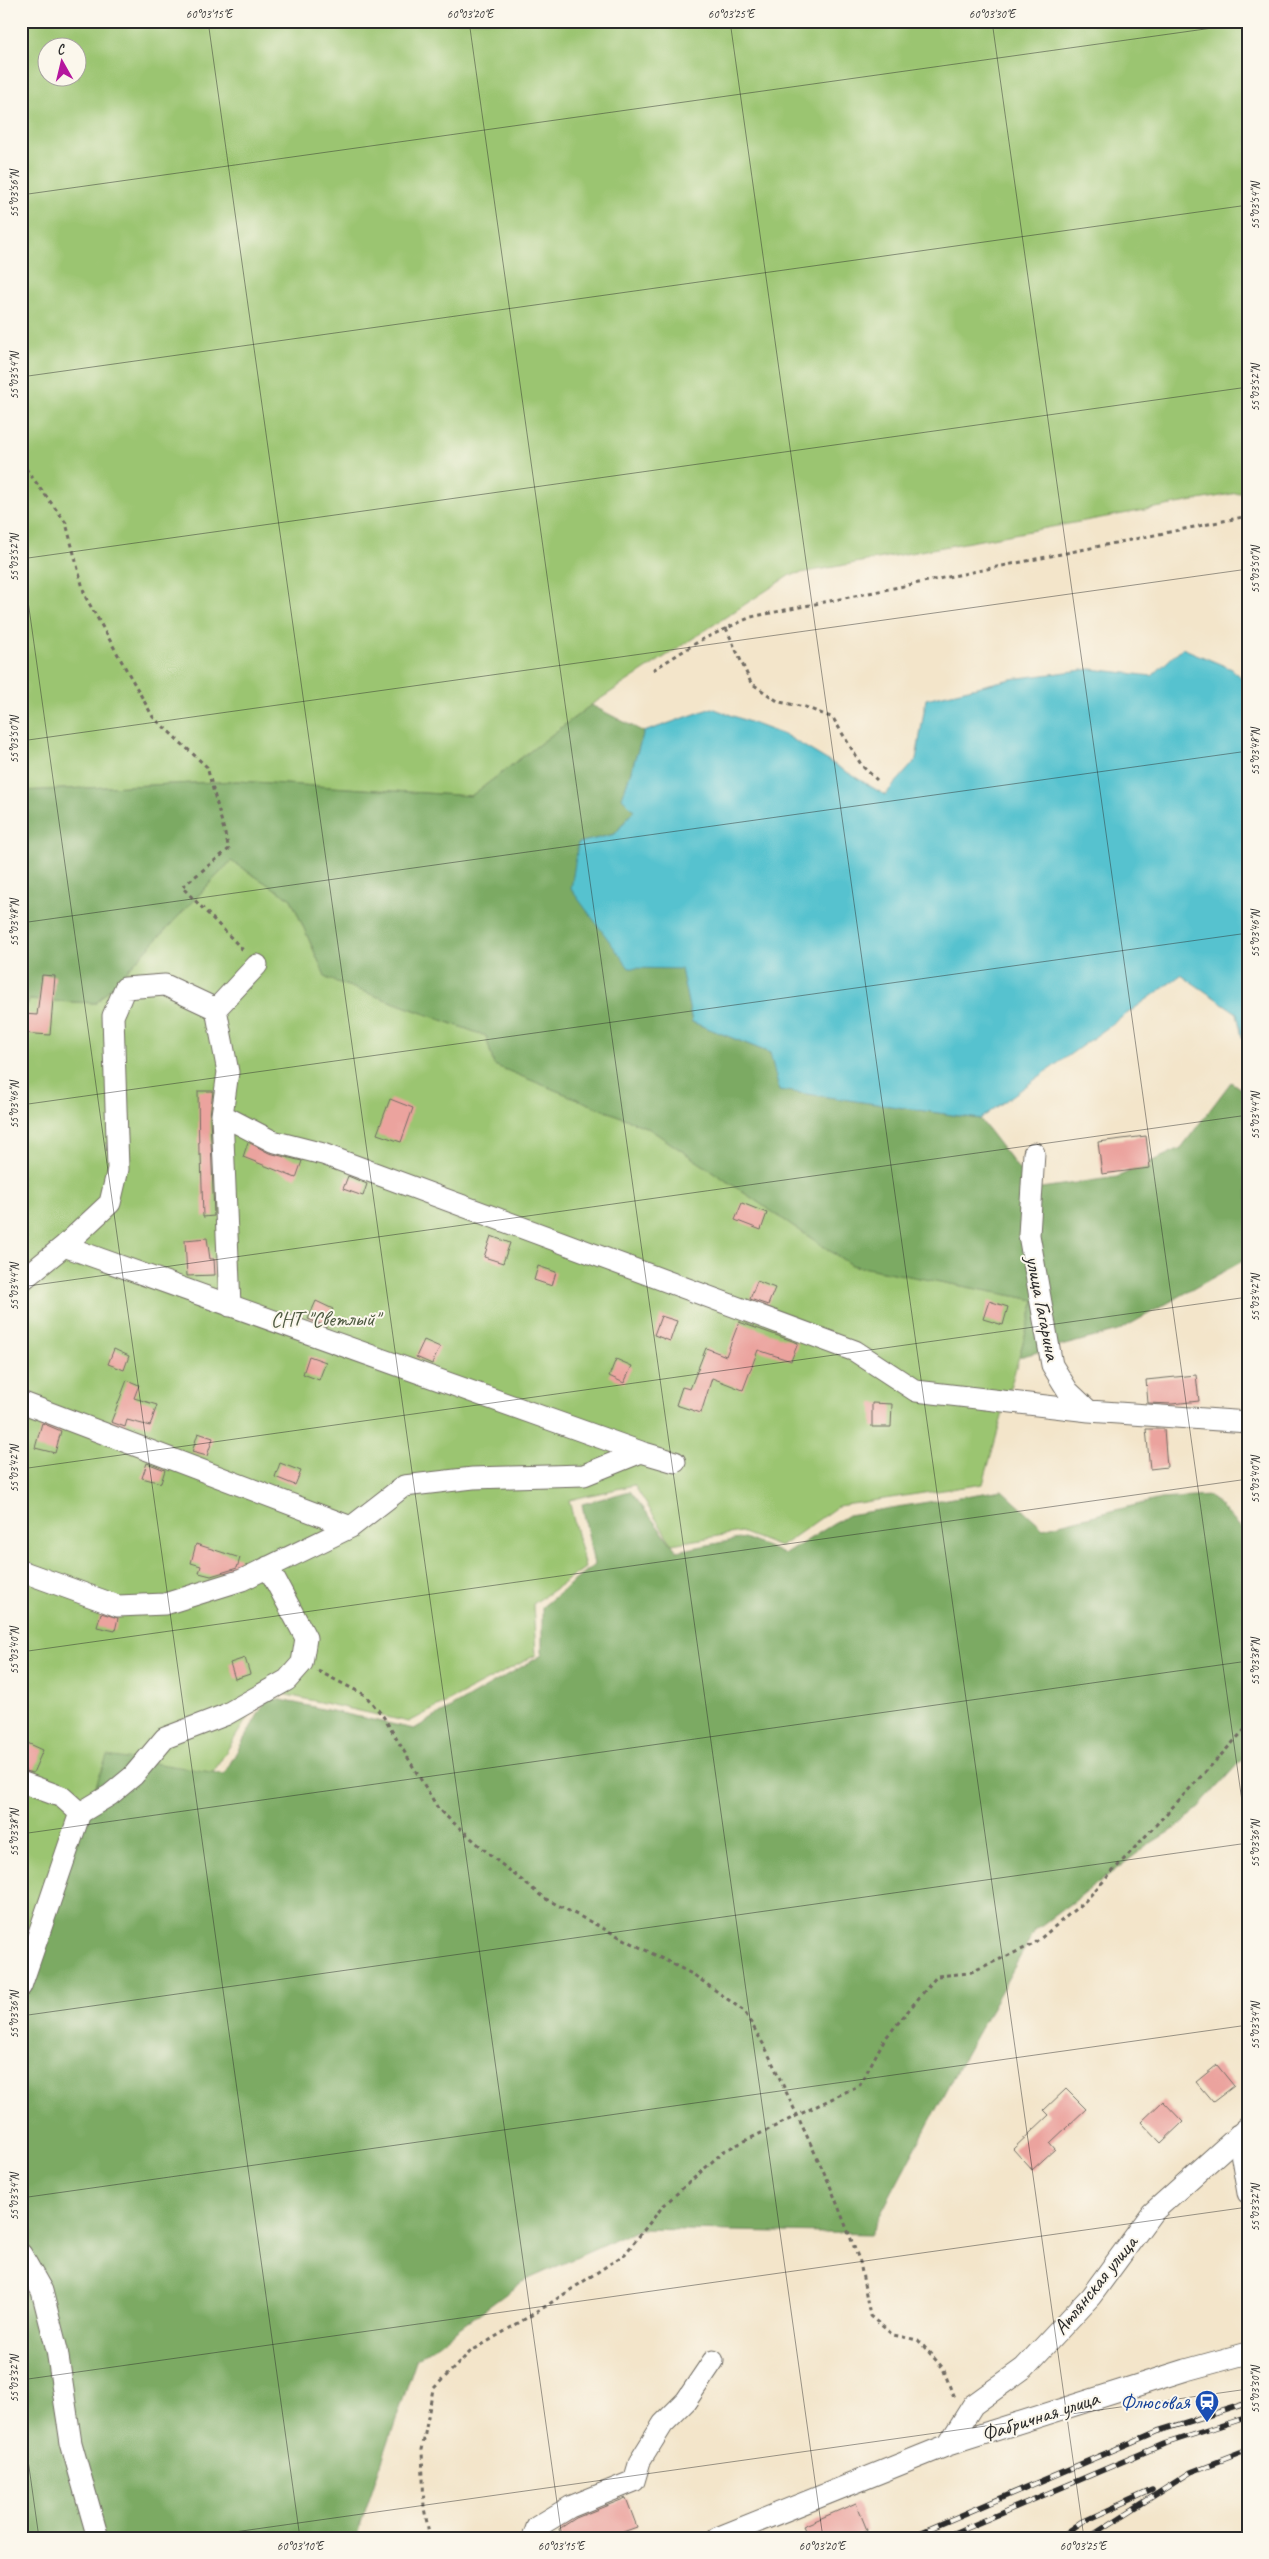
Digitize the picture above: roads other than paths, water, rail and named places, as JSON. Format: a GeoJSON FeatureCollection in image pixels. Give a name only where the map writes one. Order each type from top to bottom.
{"type":"FeatureCollection","features":[{"type":"Feature","properties":{"kind":"street"},"geometry":{"type":"LineString","coordinates":[[216,1009],[257,965]]}},
{"type":"Feature","properties":{"kind":"street"},"geometry":{"type":"LineString","coordinates":[[21,1281],[64,1246],[110,1203],[118,1169],[113,1016],[125,988],[165,985],[216,1009]]}},
{"type":"Feature","properties":{"kind":"street"},"geometry":{"type":"LineString","coordinates":[[216,1009],[228,1072],[222,1115],[230,1306]]}},
{"type":"Feature","properties":{"kind":"street"},"geometry":{"type":"LineString","coordinates":[[222,1115],[272,1141],[322,1154],[855,1352],[916,1390],[1089,1411],[1248,1422]]}},
{"type":"Feature","properties":{"kind":"street","name":"улица Гагарина"},"geometry":{"type":"LineString","coordinates":[[1034,1153],[1029,1235],[1052,1365],[1068,1391],[1089,1411]]}},
{"type":"Feature","properties":{"kind":"street"},"geometry":{"type":"LineString","coordinates":[[64,1246],[641,1452],[675,1462]]}},
{"type":"Feature","properties":{"kind":"street"},"geometry":{"type":"LineString","coordinates":[[21,1402],[351,1526]]}},
{"type":"Feature","properties":{"kind":"street"},"geometry":{"type":"LineString","coordinates":[[21,1571],[118,1606],[165,1604],[242,1580],[351,1526],[404,1486],[473,1478],[584,1475],[641,1452]]}},
{"type":"Feature","properties":{"kind":"street"},"geometry":{"type":"LineString","coordinates":[[21,1986],[80,1813],[110,1795],[133,1776],[165,1738],[225,1715],[287,1680],[302,1663],[306,1638],[268,1567]]}},
{"type":"Feature","properties":{"kind":"street"},"geometry":{"type":"LineString","coordinates":[[21,1782],[62,1797],[80,1813]]}},
{"type":"Feature","properties":{"kind":"street"},"geometry":{"type":"LineString","coordinates":[[1243,2131],[1248,2192]]}},
{"type":"Feature","properties":{"kind":"street","name":"Атлянская улица"},"geometry":{"type":"LineString","coordinates":[[948,2445],[973,2405],[1024,2368],[1091,2296],[1152,2213],[1243,2131]]}},
{"type":"Feature","properties":{"kind":"street"},"geometry":{"type":"LineString","coordinates":[[21,2254],[42,2292],[57,2350],[71,2443],[98,2538]]}},
{"type":"Feature","properties":{"kind":"street","name":"Фабричная улица"},"geometry":{"type":"LineString","coordinates":[[717,2538],[948,2445],[1186,2370],[1248,2353]]}},
{"type":"Feature","properties":{"kind":"street"},"geometry":{"type":"LineString","coordinates":[[533,2538],[537,2527],[570,2507],[634,2481],[640,2461],[663,2424],[686,2400],[713,2361]]}},
{"type":"Feature","properties":{"kind":"water"},"geometry":{"type":"Polygon","coordinates":[[[1182,648],[1232,669],[1248,684],[1248,1041],[1242,1037],[1237,1013],[1181,975],[980,1119],[779,1090],[770,1053],[692,1022],[681,969],[629,968],[571,889],[578,843],[615,834],[634,810],[622,798],[644,732],[712,708],[787,736],[885,795],[916,760],[926,699],[1011,679],[1091,669],[1152,676],[1182,648]]]}},
{"type":"Feature","properties":{"kind":"railway"},"geometry":{"type":"LineString","coordinates":[[908,2538],[1158,2431],[1248,2403]]}},
{"type":"Feature","properties":{"kind":"railway"},"geometry":{"type":"LineString","coordinates":[[943,2538],[1164,2444],[1248,2417]]}},
{"type":"Feature","properties":{"kind":"railway"},"geometry":{"type":"LineString","coordinates":[[1088,2538],[1191,2472],[1248,2450]]}},
{"type":"Feature","properties":{"kind":"railway"},"geometry":{"type":"LineString","coordinates":[[1059,2538],[1082,2522],[1152,2490]]}},
{"type":"Feature","properties":{"kind":"place","name":"Флюсовая"},"geometry":{"type":"Point","coordinates":[1207,2423]}},
{"type":"Feature","properties":{"kind":"park label","name":"СНТ \"Светлый\""},"geometry":{"type":"Point","coordinates":[325,1319]}}]}
